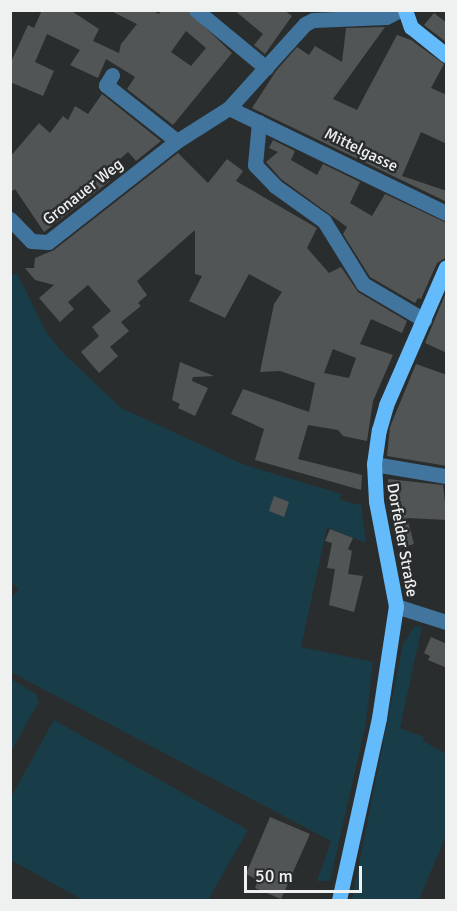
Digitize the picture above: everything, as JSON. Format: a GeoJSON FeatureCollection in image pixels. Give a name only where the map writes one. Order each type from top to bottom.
{"type":"FeatureCollection","features":[{"type":"Feature","properties":{"kind":"main road"},"geometry":{"type":"LineString","coordinates":[[403,10],[411,27],[447,55]]}},
{"type":"Feature","properties":{"kind":"main road","name":"Dorfelder Straße"},"geometry":{"type":"LineString","coordinates":[[339,900],[379,718],[396,606],[376,501],[374,464],[386,405],[447,267]]}},
{"type":"Feature","properties":{"kind":"street"},"geometry":{"type":"LineString","coordinates":[[196,10],[266,68]]}},
{"type":"Feature","properties":{"kind":"street","name":"Gronauer Weg"},"geometry":{"type":"LineString","coordinates":[[10,219],[31,242],[48,242],[177,141],[229,108],[309,21],[386,17],[403,10]]}},
{"type":"Feature","properties":{"kind":"street"},"geometry":{"type":"LineString","coordinates":[[112,75],[106,85],[177,141]]}},
{"type":"Feature","properties":{"kind":"street","name":"Mittelgasse"},"geometry":{"type":"LineString","coordinates":[[229,108],[447,213]]}},
{"type":"Feature","properties":{"kind":"street"},"geometry":{"type":"LineString","coordinates":[[259,122],[255,165],[275,186],[324,221],[363,284],[424,320]]}},
{"type":"Feature","properties":{"kind":"street"},"geometry":{"type":"LineString","coordinates":[[374,464],[447,476]]}},
{"type":"Feature","properties":{"kind":"street"},"geometry":{"type":"LineString","coordinates":[[396,606],[447,621]]}},
{"type":"Feature","properties":{"kind":"shaded area"},"geometry":{"type":"Polygon","coordinates":[[[17,273],[45,330],[61,351],[121,408],[245,465],[341,494],[340,500],[361,505],[366,543],[327,527],[301,647],[373,662],[366,722],[330,881],[317,881],[331,841],[11,672],[10,599],[19,589],[10,582],[10,277],[17,273]]]}},
{"type":"Feature","properties":{"kind":"shaded area"},"geometry":{"type":"Polygon","coordinates":[[[422,626],[400,728],[424,737],[423,741],[446,754],[446,835],[419,900],[352,900],[403,644],[414,627],[422,626]]]}},
{"type":"Feature","properties":{"kind":"shaded area"},"geometry":{"type":"Polygon","coordinates":[[[11,679],[36,694],[39,702],[11,751],[11,679]]]}},
{"type":"Feature","properties":{"kind":"shaded area"},"geometry":{"type":"Polygon","coordinates":[[[54,720],[248,830],[208,900],[83,900],[11,860],[11,797],[54,720]]]}},
{"type":"Feature","properties":{"kind":"building"},"geometry":{"type":"Polygon","coordinates":[[[42,10],[70,10],[99,29],[93,41],[119,53],[121,44],[137,24],[109,10],[150,10],[159,14],[161,10],[187,10],[232,53],[173,125],[127,89],[135,77],[106,59],[98,78],[70,65],[80,50],[47,34],[35,62],[54,71],[43,96],[10,82],[10,64],[28,25],[34,28],[42,10]],[[186,31],[171,52],[191,66],[206,48],[186,31]]]}},
{"type":"Feature","properties":{"kind":"building"},"geometry":{"type":"Polygon","coordinates":[[[234,10],[284,10],[292,16],[265,54],[254,45],[263,34],[234,10]]]}},
{"type":"Feature","properties":{"kind":"building"},"geometry":{"type":"Polygon","coordinates":[[[434,13],[447,23],[446,42],[424,25],[434,13]]]}},
{"type":"Feature","properties":{"kind":"building"},"geometry":{"type":"Polygon","coordinates":[[[385,27],[333,99],[357,110],[397,35],[411,40],[444,64],[431,88],[447,95],[447,144],[421,132],[402,176],[447,191],[447,202],[252,108],[276,71],[297,47],[309,55],[315,46],[342,62],[346,28],[385,27]]]}},
{"type":"Feature","properties":{"kind":"building"},"geometry":{"type":"Polygon","coordinates":[[[102,94],[161,141],[136,161],[128,152],[103,174],[110,181],[44,232],[15,189],[10,193],[10,157],[39,123],[50,133],[63,116],[68,120],[75,106],[88,114],[102,94]]]}},
{"type":"Feature","properties":{"kind":"building"},"geometry":{"type":"Polygon","coordinates":[[[273,140],[295,151],[291,160],[317,175],[323,164],[360,182],[350,203],[372,216],[385,194],[447,223],[447,257],[437,263],[421,299],[418,298],[415,303],[370,277],[343,234],[347,227],[281,179],[266,162],[278,152],[269,148],[273,140]]]}},
{"type":"Feature","properties":{"kind":"building"},"geometry":{"type":"Polygon","coordinates":[[[178,153],[208,183],[227,159],[243,171],[236,181],[317,228],[307,248],[329,273],[341,267],[358,292],[407,321],[402,333],[371,319],[360,344],[393,355],[373,401],[367,441],[343,436],[338,430],[308,425],[298,459],[362,475],[361,490],[255,460],[264,429],[231,414],[243,389],[309,412],[315,383],[280,371],[260,372],[274,304],[282,292],[249,274],[225,318],[189,301],[202,276],[195,274],[195,230],[137,281],[147,295],[138,303],[141,306],[121,322],[129,331],[110,347],[118,356],[99,373],[81,352],[99,336],[92,327],[111,311],[88,285],[68,302],[74,309],[60,322],[39,298],[54,285],[35,280],[25,268],[34,268],[35,258],[54,250],[178,153]],[[333,349],[324,373],[349,378],[356,358],[333,349]]]}},
{"type":"Feature","properties":{"kind":"building"},"geometry":{"type":"Polygon","coordinates":[[[447,290],[447,353],[425,343],[447,290]]]}},
{"type":"Feature","properties":{"kind":"building"},"geometry":{"type":"Polygon","coordinates":[[[180,362],[214,376],[193,377],[192,381],[208,388],[195,416],[178,408],[180,404],[172,400],[180,362]]]}},
{"type":"Feature","properties":{"kind":"building"},"geometry":{"type":"Polygon","coordinates":[[[416,364],[447,375],[447,466],[387,456],[390,427],[416,364]]]}},
{"type":"Feature","properties":{"kind":"building"},"geometry":{"type":"Polygon","coordinates":[[[388,479],[443,485],[447,520],[407,518],[414,544],[400,548],[390,514],[388,479]]]}},
{"type":"Feature","properties":{"kind":"building"},"geometry":{"type":"Polygon","coordinates":[[[274,496],[289,502],[284,517],[269,511],[274,496]]]}},
{"type":"Feature","properties":{"kind":"building"},"geometry":{"type":"Polygon","coordinates":[[[330,529],[353,538],[348,549],[352,551],[348,574],[363,576],[354,612],[329,605],[335,569],[327,568],[332,543],[325,541],[330,529]]]}},
{"type":"Feature","properties":{"kind":"building"},"geometry":{"type":"Polygon","coordinates":[[[431,637],[447,644],[447,668],[428,660],[430,656],[424,653],[431,637]]]}},
{"type":"Feature","properties":{"kind":"building"},"geometry":{"type":"Polygon","coordinates":[[[270,817],[310,834],[281,899],[255,888],[258,880],[246,874],[270,817]]]}}]}
